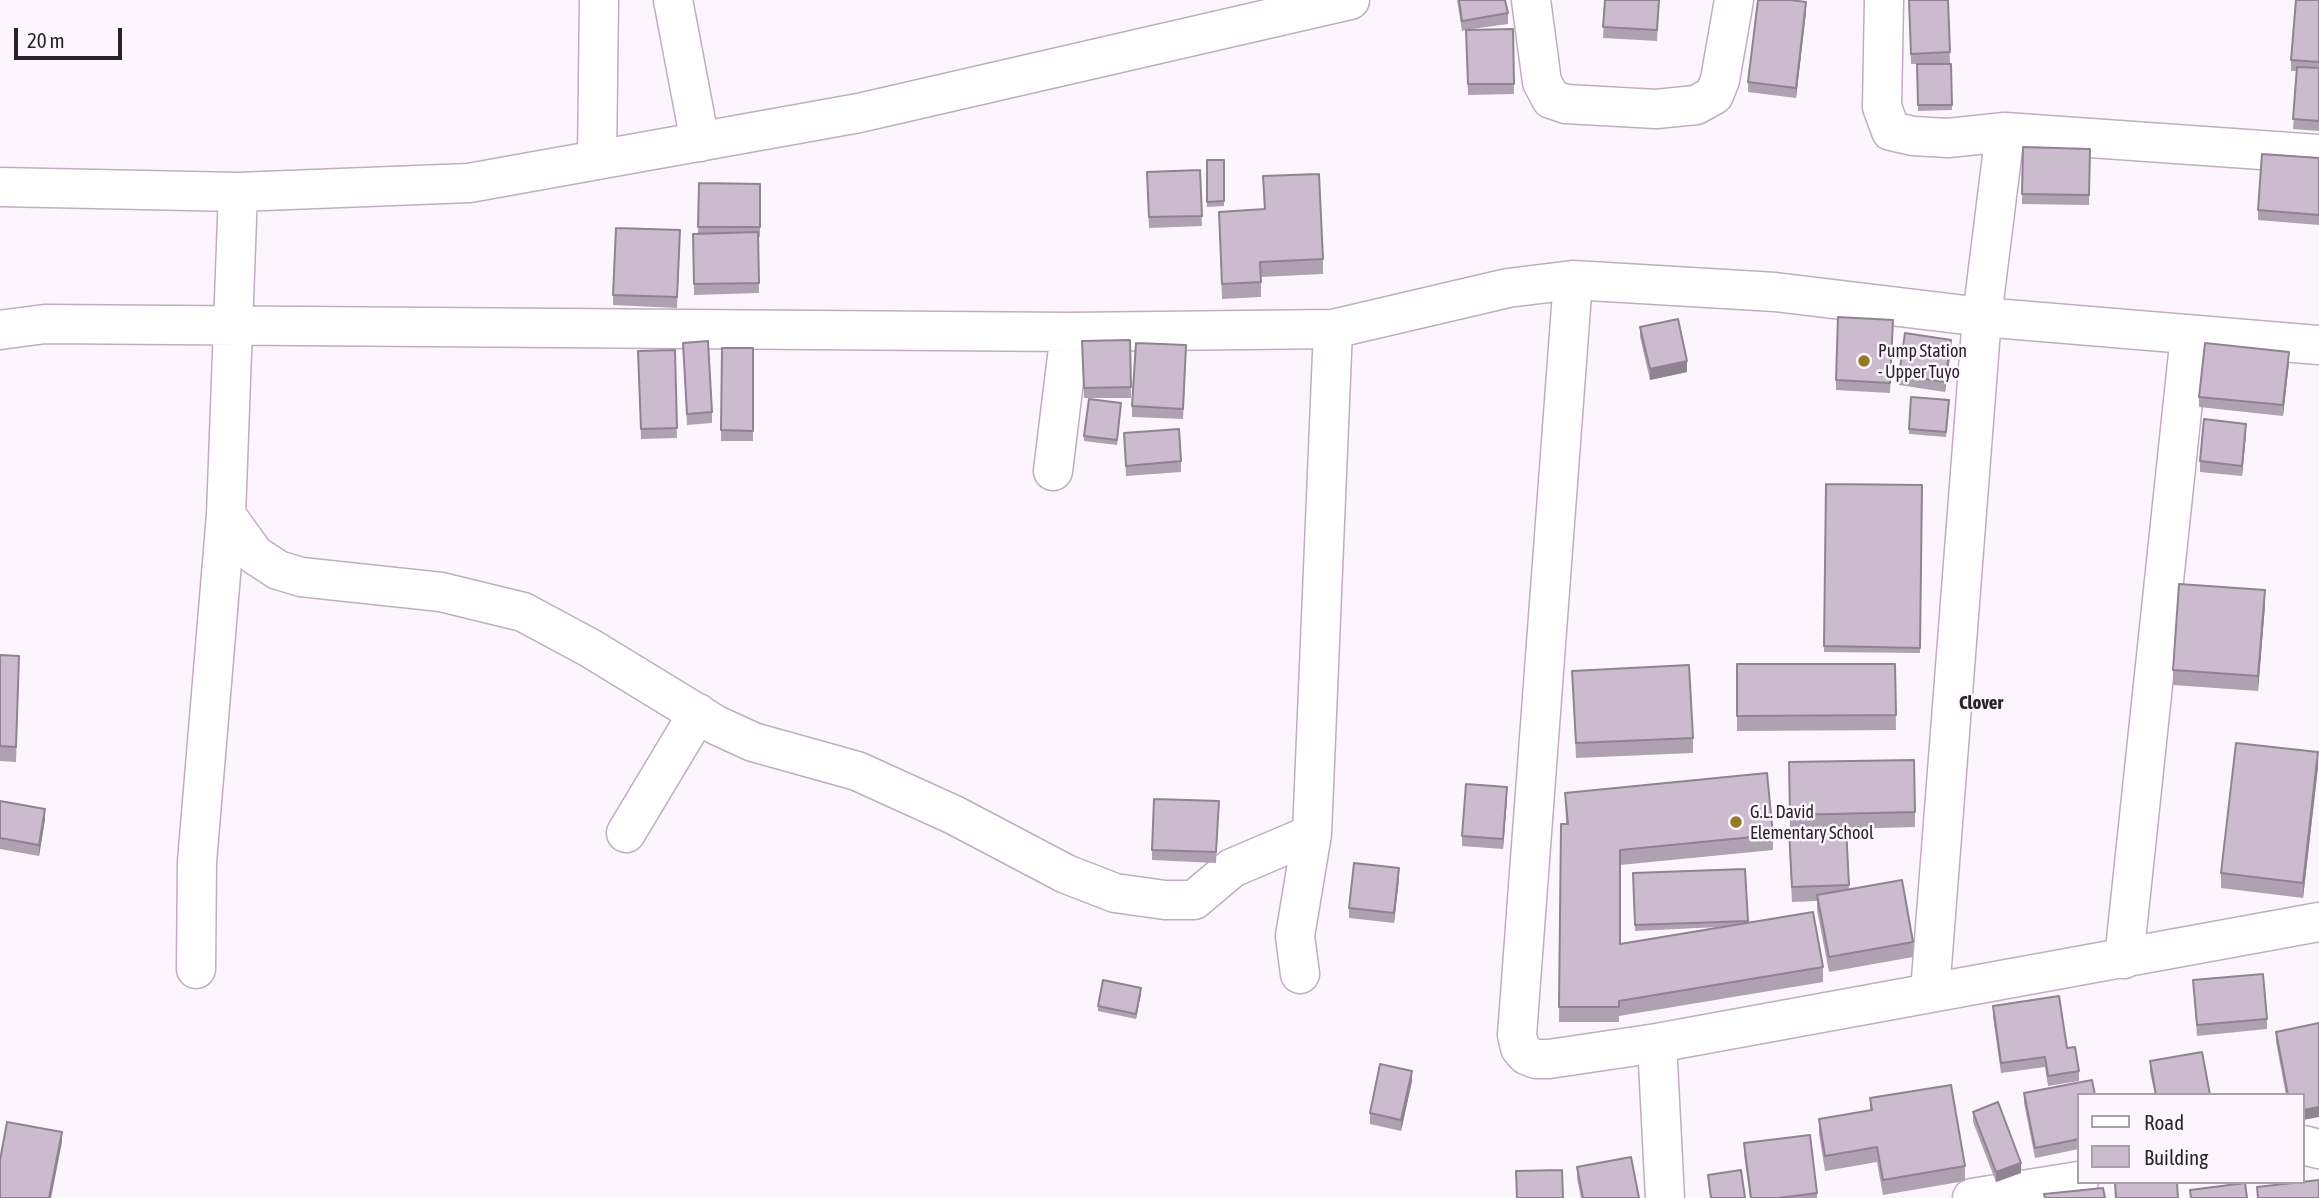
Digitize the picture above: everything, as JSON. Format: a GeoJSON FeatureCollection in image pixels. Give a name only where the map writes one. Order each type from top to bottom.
{"type":"FeatureCollection","features":[{"type":"Feature","properties":{"kind":"street"},"geometry":{"type":"LineString","coordinates":[[597,160],[599,0]]}},
{"type":"Feature","properties":{"kind":"street"},"geometry":{"type":"LineString","coordinates":[[673,0],[700,142]]}},
{"type":"Feature","properties":{"kind":"street"},"geometry":{"type":"LineString","coordinates":[[0,187],[238,192],[469,183],[859,113],[1350,0]]}},
{"type":"Feature","properties":{"kind":"street"},"geometry":{"type":"LineString","coordinates":[[1531,0],[1542,82],[1550,99],[1566,104],[1656,109],[1696,105],[1714,95],[1720,79],[1734,0]]}},
{"type":"Feature","properties":{"kind":"street"},"geometry":{"type":"LineString","coordinates":[[1884,0],[1881,107],[1891,131],[1913,136],[1948,138],[2005,131],[2319,154]]}},
{"type":"Feature","properties":{"kind":"street"},"geometry":{"type":"LineString","coordinates":[[1930,992],[1982,317],[2005,131]]}},
{"type":"Feature","properties":{"kind":"street"},"geometry":{"type":"LineString","coordinates":[[195,969],[200,823],[226,515],[238,192]]}},
{"type":"Feature","properties":{"kind":"street"},"geometry":{"type":"LineString","coordinates":[[1573,280],[1517,1035],[1520,1048],[1526,1055],[1536,1059],[1657,1043],[2319,922]]}},
{"type":"Feature","properties":{"kind":"street"},"geometry":{"type":"LineString","coordinates":[[0,330],[45,324],[1070,332],[1333,329],[1508,288],[1573,280],[1775,292],[1982,317],[2319,345]]}},
{"type":"Feature","properties":{"kind":"street"},"geometry":{"type":"LineString","coordinates":[[1300,974],[1295,936],[1312,834],[1333,329]]}},
{"type":"Feature","properties":{"kind":"street"},"geometry":{"type":"LineString","coordinates":[[1053,471],[1070,332]]}},
{"type":"Feature","properties":{"kind":"street"},"geometry":{"type":"LineString","coordinates":[[2124,959],[2190,335]]}},
{"type":"Feature","properties":{"kind":"street"},"geometry":{"type":"LineString","coordinates":[[226,515],[255,555],[278,570],[301,577],[441,592],[523,612],[590,648],[716,725],[753,742],[857,771],[954,815],[1066,874],[1115,893],[1165,900],[1194,900],[1232,868],[1312,834]]}},
{"type":"Feature","properties":{"kind":"street"},"geometry":{"type":"LineString","coordinates":[[626,833],[698,713]]}},
{"type":"Feature","properties":{"kind":"street"},"geometry":{"type":"LineString","coordinates":[[1533,798],[1573,794]]}},
{"type":"Feature","properties":{"kind":"street"},"geometry":{"type":"LineString","coordinates":[[1657,1043],[1665,1198]]}},
{"type":"Feature","properties":{"kind":"street"},"geometry":{"type":"LineString","coordinates":[[1972,1198],[2078,1181]]}},
{"type":"Feature","properties":{"kind":"building"},"geometry":{"type":"Polygon","coordinates":[[[1459,0],[1505,0],[1508,13],[1462,21],[1459,0]]]}},
{"type":"Feature","properties":{"kind":"building"},"geometry":{"type":"Polygon","coordinates":[[[1605,0],[1659,0],[1657,30],[1603,27],[1605,0]]]}},
{"type":"Feature","properties":{"kind":"building"},"geometry":{"type":"Polygon","coordinates":[[[1758,0],[1806,2],[1796,88],[1748,82],[1758,0]]]}},
{"type":"Feature","properties":{"kind":"building"},"geometry":{"type":"Polygon","coordinates":[[[1909,0],[1948,0],[1950,52],[1911,54],[1909,0]]]}},
{"type":"Feature","properties":{"kind":"building"},"geometry":{"type":"Polygon","coordinates":[[[2296,0],[2319,0],[2319,62],[2291,60],[2296,0]]]}},
{"type":"Feature","properties":{"kind":"building"},"geometry":{"type":"Polygon","coordinates":[[[1513,29],[1514,84],[1468,84],[1466,30],[1513,29]]]}},
{"type":"Feature","properties":{"kind":"building"},"geometry":{"type":"Polygon","coordinates":[[[1917,64],[1951,64],[1952,105],[1918,105],[1917,64]]]}},
{"type":"Feature","properties":{"kind":"building"},"geometry":{"type":"Polygon","coordinates":[[[2297,67],[2319,68],[2319,121],[2293,119],[2297,67]]]}},
{"type":"Feature","properties":{"kind":"building"},"geometry":{"type":"Polygon","coordinates":[[[2023,147],[2090,149],[2089,195],[2022,194],[2023,147]]]}},
{"type":"Feature","properties":{"kind":"building"},"geometry":{"type":"Polygon","coordinates":[[[2262,154],[2319,158],[2319,215],[2258,210],[2262,154]]]}},
{"type":"Feature","properties":{"kind":"building"},"geometry":{"type":"Polygon","coordinates":[[[1207,160],[1224,160],[1224,201],[1207,202],[1207,160]]]}},
{"type":"Feature","properties":{"kind":"building"},"geometry":{"type":"Polygon","coordinates":[[[1200,170],[1202,216],[1149,217],[1147,172],[1200,170]]]}},
{"type":"Feature","properties":{"kind":"building"},"geometry":{"type":"Polygon","coordinates":[[[1319,174],[1323,259],[1260,262],[1261,282],[1222,284],[1219,212],[1265,209],[1263,176],[1319,174]]]}},
{"type":"Feature","properties":{"kind":"building"},"geometry":{"type":"Polygon","coordinates":[[[699,183],[760,184],[760,227],[698,227],[699,183]]]}},
{"type":"Feature","properties":{"kind":"building"},"geometry":{"type":"Polygon","coordinates":[[[616,228],[680,230],[677,297],[613,295],[616,228]]]}},
{"type":"Feature","properties":{"kind":"building"},"geometry":{"type":"Polygon","coordinates":[[[758,232],[759,283],[694,284],[693,234],[758,232]]]}},
{"type":"Feature","properties":{"kind":"building","name":"Pump Station - Upper Tuyo"},"geometry":{"type":"Polygon","coordinates":[[[1838,317],[1893,320],[1890,383],[1836,380],[1838,317]]]}},
{"type":"Feature","properties":{"kind":"building"},"geometry":{"type":"Polygon","coordinates":[[[1678,319],[1687,361],[1650,369],[1640,327],[1678,319]]]}},
{"type":"Feature","properties":{"kind":"building"},"geometry":{"type":"Polygon","coordinates":[[[1905,333],[1951,340],[1945,382],[1899,375],[1905,333]]]}},
{"type":"Feature","properties":{"kind":"building"},"geometry":{"type":"Polygon","coordinates":[[[1130,340],[1131,387],[1084,388],[1082,341],[1130,340]]]}},
{"type":"Feature","properties":{"kind":"building"},"geometry":{"type":"Polygon","coordinates":[[[708,341],[712,412],[687,414],[683,343],[708,341]]]}},
{"type":"Feature","properties":{"kind":"building"},"geometry":{"type":"Polygon","coordinates":[[[1136,343],[1186,345],[1183,409],[1132,406],[1136,343]]]}},
{"type":"Feature","properties":{"kind":"building"},"geometry":{"type":"Polygon","coordinates":[[[2205,343],[2289,352],[2283,405],[2199,397],[2205,343]]]}},
{"type":"Feature","properties":{"kind":"building"},"geometry":{"type":"Polygon","coordinates":[[[722,348],[753,348],[753,431],[721,430],[722,348]]]}},
{"type":"Feature","properties":{"kind":"building"},"geometry":{"type":"Polygon","coordinates":[[[675,350],[677,428],[641,429],[638,351],[675,350]]]}},
{"type":"Feature","properties":{"kind":"building"},"geometry":{"type":"Polygon","coordinates":[[[1911,397],[1949,400],[1946,432],[1909,429],[1911,397]]]}},
{"type":"Feature","properties":{"kind":"building"},"geometry":{"type":"Polygon","coordinates":[[[1089,399],[1121,403],[1117,440],[1084,436],[1089,399]]]}},
{"type":"Feature","properties":{"kind":"building"},"geometry":{"type":"Polygon","coordinates":[[[2204,419],[2246,424],[2242,466],[2200,461],[2204,419]]]}},
{"type":"Feature","properties":{"kind":"building"},"geometry":{"type":"Polygon","coordinates":[[[1179,429],[1181,461],[1126,466],[1124,433],[1179,429]]]}},
{"type":"Feature","properties":{"kind":"building"},"geometry":{"type":"Polygon","coordinates":[[[1826,484],[1922,485],[1920,648],[1824,646],[1826,484]]]}},
{"type":"Feature","properties":{"kind":"building"},"geometry":{"type":"Polygon","coordinates":[[[2179,584],[2265,590],[2258,676],[2173,670],[2179,584]]]}},
{"type":"Feature","properties":{"kind":"building"},"geometry":{"type":"Polygon","coordinates":[[[0,655],[19,656],[16,747],[0,746],[0,655]]]}},
{"type":"Feature","properties":{"kind":"building"},"geometry":{"type":"Polygon","coordinates":[[[1737,664],[1895,664],[1896,715],[1737,716],[1737,664]]]}},
{"type":"Feature","properties":{"kind":"building"},"geometry":{"type":"Polygon","coordinates":[[[1689,665],[1693,738],[1576,743],[1572,671],[1689,665]]]}},
{"type":"Feature","properties":{"kind":"building"},"geometry":{"type":"Polygon","coordinates":[[[2236,743],[2318,752],[2303,883],[2221,873],[2236,743]]]}},
{"type":"Feature","properties":{"kind":"building"},"geometry":{"type":"Polygon","coordinates":[[[1914,760],[1915,812],[1790,815],[1789,762],[1914,760]]]}},
{"type":"Feature","properties":{"kind":"building"},"geometry":{"type":"Polygon","coordinates":[[[1767,773],[1773,835],[1620,850],[1620,944],[1813,912],[1823,967],[1619,1001],[1619,1007],[1559,1007],[1561,824],[1568,824],[1565,793],[1767,773]]]}},
{"type":"Feature","properties":{"kind":"building"},"geometry":{"type":"Polygon","coordinates":[[[1466,784],[1507,787],[1503,839],[1462,836],[1466,784]]]}},
{"type":"Feature","properties":{"kind":"building"},"geometry":{"type":"Polygon","coordinates":[[[1154,799],[1219,801],[1216,852],[1152,850],[1154,799]]]}},
{"type":"Feature","properties":{"kind":"building"},"geometry":{"type":"Polygon","coordinates":[[[0,801],[45,809],[39,845],[0,838],[0,801]]]}},
{"type":"Feature","properties":{"kind":"building"},"geometry":{"type":"Polygon","coordinates":[[[1846,827],[1849,885],[1792,887],[1789,830],[1846,827]]]}},
{"type":"Feature","properties":{"kind":"building"},"geometry":{"type":"Polygon","coordinates":[[[1354,863],[1399,868],[1394,913],[1349,908],[1354,863]]]}},
{"type":"Feature","properties":{"kind":"building"},"geometry":{"type":"Polygon","coordinates":[[[1745,869],[1748,921],[1635,925],[1633,873],[1745,869]]]}},
{"type":"Feature","properties":{"kind":"building"},"geometry":{"type":"Polygon","coordinates":[[[1902,880],[1913,942],[1829,957],[1817,895],[1902,880]]]}},
{"type":"Feature","properties":{"kind":"building"},"geometry":{"type":"Polygon","coordinates":[[[2263,974],[2267,1019],[2197,1025],[2193,980],[2263,974]]]}},
{"type":"Feature","properties":{"kind":"building"},"geometry":{"type":"Polygon","coordinates":[[[1103,980],[1141,988],[1136,1014],[1098,1006],[1103,980]]]}},
{"type":"Feature","properties":{"kind":"building"},"geometry":{"type":"Polygon","coordinates":[[[2059,996],[2067,1048],[2075,1047],[2079,1071],[2048,1076],[2045,1057],[2001,1063],[1993,1006],[2059,996]]]}},
{"type":"Feature","properties":{"kind":"building"},"geometry":{"type":"Polygon","coordinates":[[[2319,1023],[2319,1107],[2305,1110],[2305,1093],[2288,1093],[2276,1032],[2319,1023]]]}},
{"type":"Feature","properties":{"kind":"building"},"geometry":{"type":"Polygon","coordinates":[[[2202,1052],[2210,1093],[2156,1093],[2150,1061],[2202,1052]]]}},
{"type":"Feature","properties":{"kind":"building"},"geometry":{"type":"Polygon","coordinates":[[[1380,1064],[1412,1071],[1401,1120],[1370,1113],[1380,1064]]]}},
{"type":"Feature","properties":{"kind":"building"},"geometry":{"type":"Polygon","coordinates":[[[2092,1080],[2095,1093],[2078,1093],[2078,1139],[2035,1148],[2024,1093],[2092,1080]]]}},
{"type":"Feature","properties":{"kind":"building"},"geometry":{"type":"Polygon","coordinates":[[[1951,1085],[1965,1166],[1883,1180],[1877,1147],[1825,1156],[1819,1119],[1872,1110],[1870,1098],[1951,1085]]]}},
{"type":"Feature","properties":{"kind":"building"},"geometry":{"type":"Polygon","coordinates":[[[1998,1102],[2021,1163],[1996,1172],[1973,1112],[1998,1102]]]}},
{"type":"Feature","properties":{"kind":"building"},"geometry":{"type":"Polygon","coordinates":[[[7,1122],[62,1132],[49,1198],[0,1198],[0,1160],[7,1122]]]}},
{"type":"Feature","properties":{"kind":"building"},"geometry":{"type":"Polygon","coordinates":[[[1810,1135],[1817,1193],[1751,1198],[1744,1143],[1810,1135]]]}},
{"type":"Feature","properties":{"kind":"building"},"geometry":{"type":"Polygon","coordinates":[[[1631,1157],[1639,1198],[1583,1198],[1577,1167],[1631,1157]]]}},
{"type":"Feature","properties":{"kind":"building"},"geometry":{"type":"Polygon","coordinates":[[[1562,1170],[1563,1198],[1517,1198],[1516,1171],[1562,1170]]]}},
{"type":"Feature","properties":{"kind":"building"},"geometry":{"type":"Polygon","coordinates":[[[1741,1170],[1745,1198],[1711,1198],[1708,1175],[1741,1170]]]}},
{"type":"Feature","properties":{"kind":"building"},"geometry":{"type":"Polygon","coordinates":[[[2319,1180],[2319,1198],[2258,1198],[2257,1187],[2305,1184],[2305,1182],[2319,1180]]]}},
{"type":"Feature","properties":{"kind":"building"},"geometry":{"type":"Polygon","coordinates":[[[2115,1184],[2177,1184],[2178,1198],[2116,1198],[2115,1184]]]}},
{"type":"Feature","properties":{"kind":"building"},"geometry":{"type":"Polygon","coordinates":[[[2245,1184],[2247,1198],[2191,1198],[2190,1190],[2245,1184]]]}},
{"type":"Feature","properties":{"kind":"building"},"geometry":{"type":"Polygon","coordinates":[[[2103,1188],[2105,1198],[2045,1198],[2044,1194],[2103,1188]]]}},
{"type":"Feature","properties":{"kind":"place","name":"Pump Station - Upper Tuyo"},"geometry":{"type":"Point","coordinates":[1864,361]}},
{"type":"Feature","properties":{"kind":"place","name":"G.L. David Elementary School"},"geometry":{"type":"Point","coordinates":[1736,822]}},
{"type":"Feature","properties":{"kind":"district","name":"Clover"},"geometry":{"type":"Point","coordinates":[1981,703]}}]}
